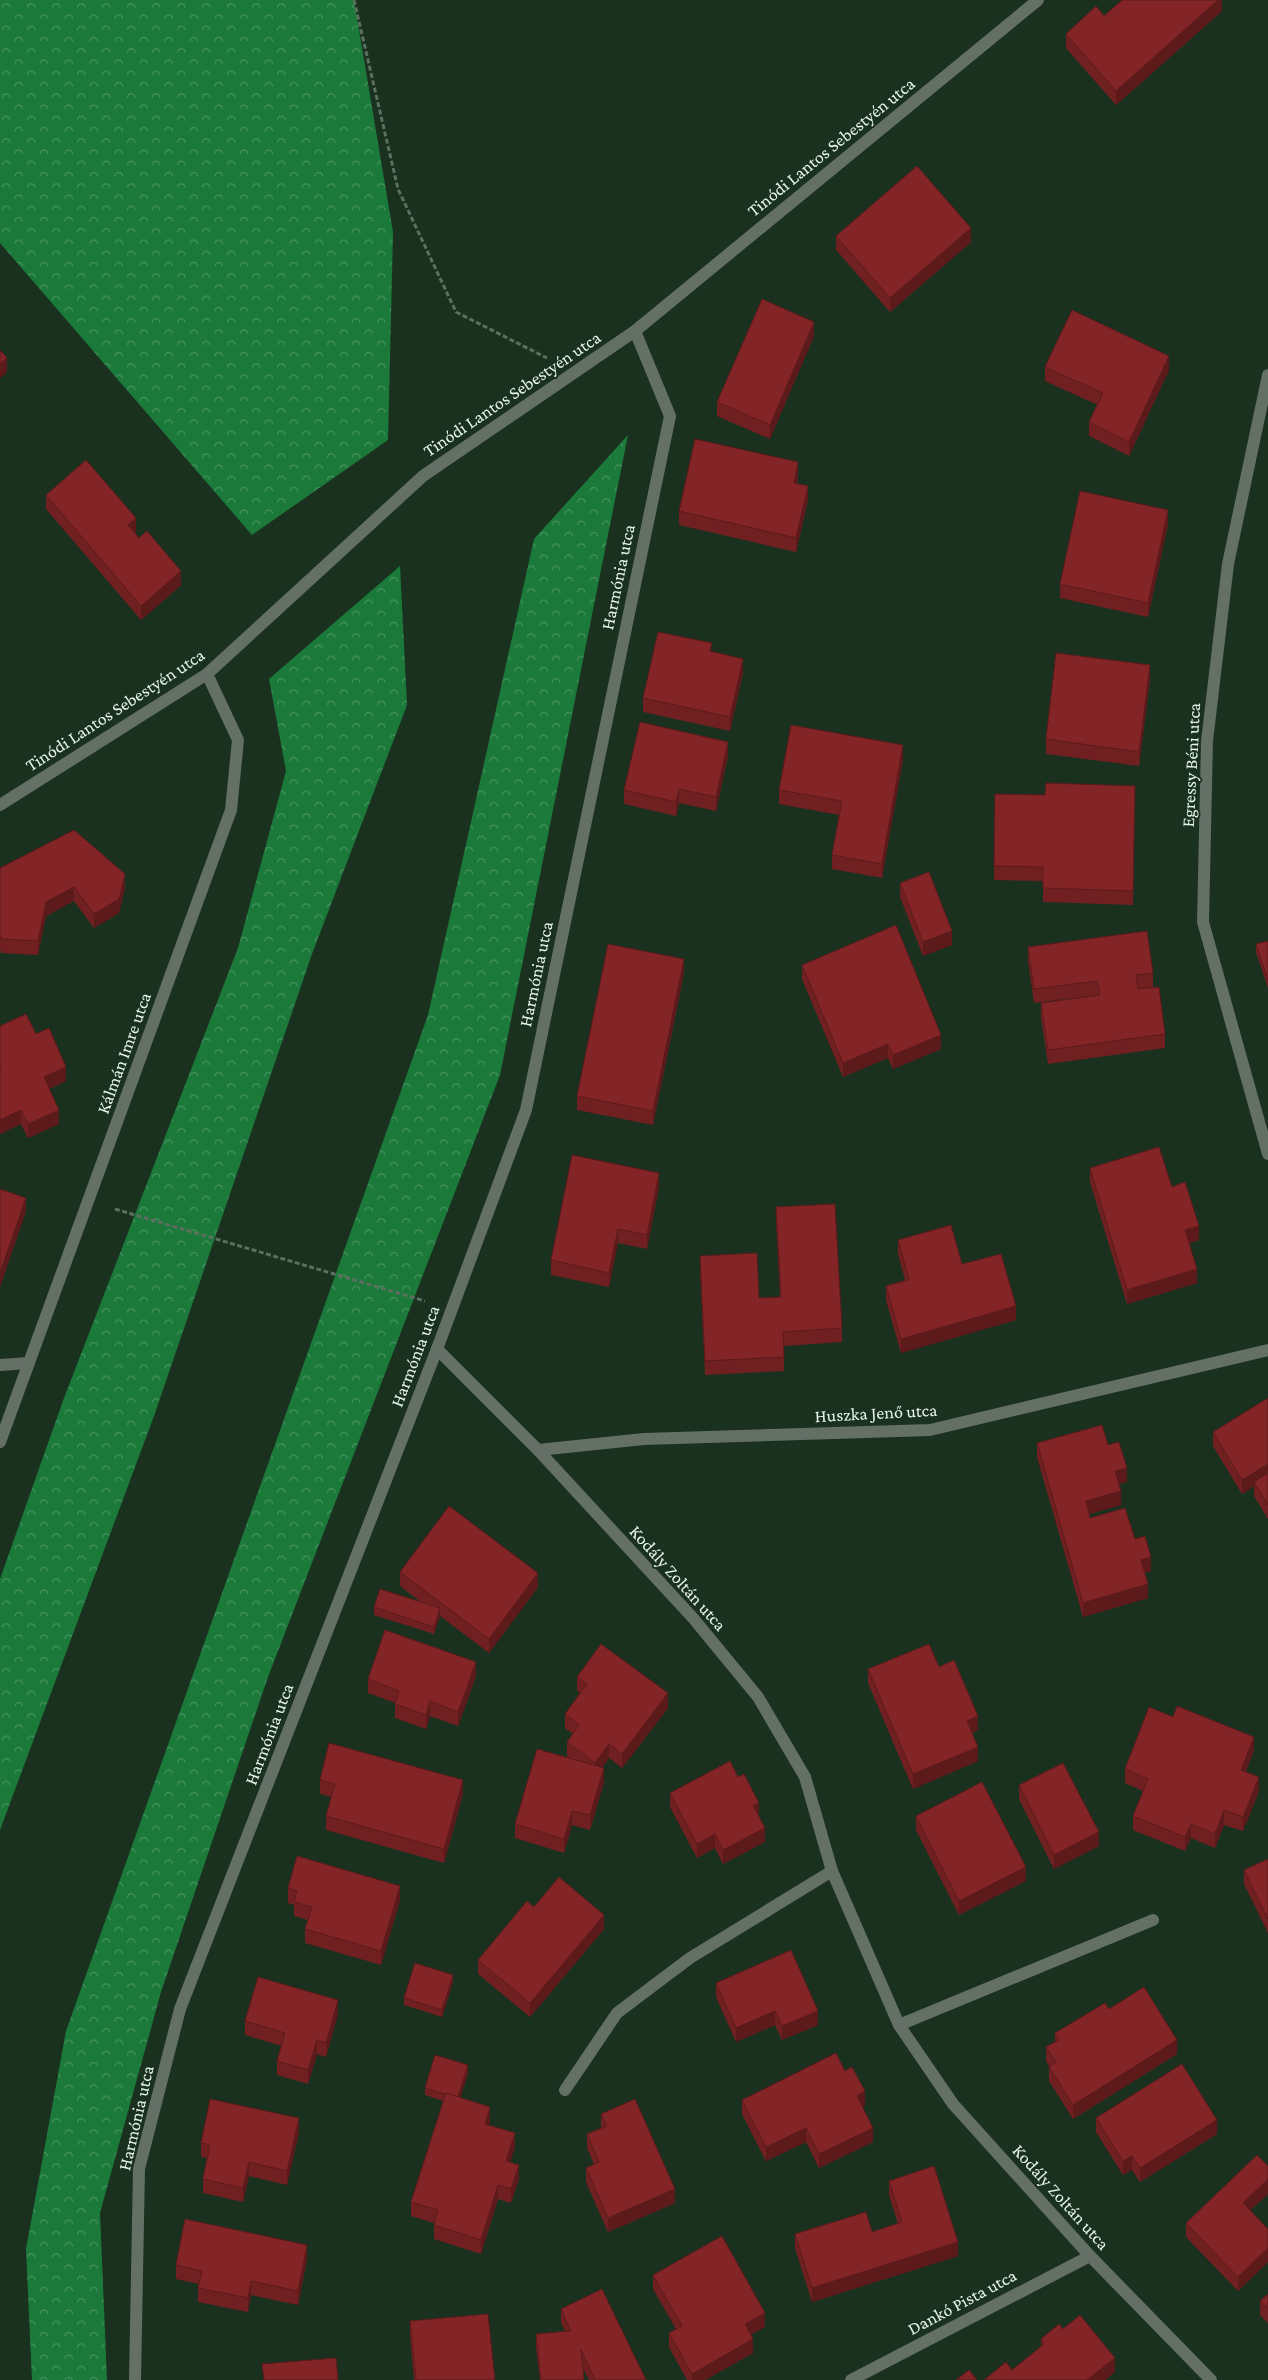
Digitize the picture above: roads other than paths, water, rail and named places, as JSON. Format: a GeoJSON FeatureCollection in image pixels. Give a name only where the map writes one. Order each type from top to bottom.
{"type":"FeatureCollection","features":[{"type":"Feature","properties":{"kind":"street","name":"Tinódi Lantos Sebestyén utca"},"geometry":{"type":"LineString","coordinates":[[0,805],[207,674],[423,476],[635,331],[1038,0]]}},
{"type":"Feature","properties":{"kind":"street","name":"Harmónia utca"},"geometry":{"type":"LineString","coordinates":[[135,2380],[139,2169],[180,2009],[438,1348],[526,1110],[670,416],[635,331]]}},
{"type":"Feature","properties":{"kind":"street","name":"Egressy Béni utca"},"geometry":{"type":"LineString","coordinates":[[1268,376],[1226,583],[1207,742],[1203,922],[1268,1154]]}},
{"type":"Feature","properties":{"kind":"street","name":"Kálmán Imre utca"},"geometry":{"type":"LineString","coordinates":[[0,1442],[231,810],[238,740],[207,674]]}},
{"type":"Feature","properties":{"kind":"street","name":"Kodály Zoltán utca"},"geometry":{"type":"LineString","coordinates":[[438,1348],[538,1450],[693,1618],[758,1697],[805,1777],[832,1871],[899,2026],[953,2104],[1090,2256],[1211,2380]]}},
{"type":"Feature","properties":{"kind":"street","name":"Huszka Jenő utca"},"geometry":{"type":"LineString","coordinates":[[538,1450],[644,1439],[930,1430],[1268,1350]]}},
{"type":"Feature","properties":{"kind":"street"},"geometry":{"type":"LineString","coordinates":[[0,1365],[29,1362]]}},
{"type":"Feature","properties":{"kind":"street"},"geometry":{"type":"LineString","coordinates":[[565,2090],[617,2013],[690,1958],[832,1871]]}},
{"type":"Feature","properties":{"kind":"street"},"geometry":{"type":"LineString","coordinates":[[899,2026],[1153,1920]]}},
{"type":"Feature","properties":{"kind":"street","name":"Dankó Pista utca"},"geometry":{"type":"LineString","coordinates":[[851,2380],[1090,2256]]}}]}
